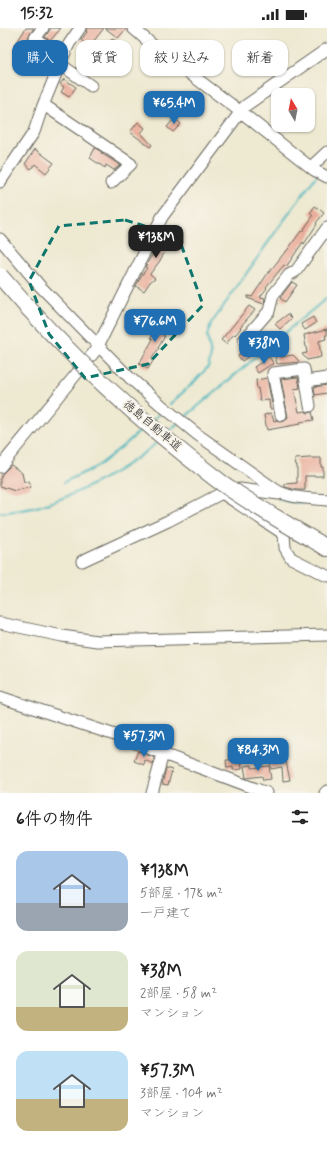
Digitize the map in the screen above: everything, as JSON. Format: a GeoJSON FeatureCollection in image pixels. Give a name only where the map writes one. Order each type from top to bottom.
{"type":"FeatureCollection","features":[{"type":"Feature","properties":{"kind":"highway","name":"徳島自動車道"},"geometry":{"type":"LineString","coordinates":[[0,276],[94,375],[180,450],[220,481],[274,517],[322,545]]}},
{"type":"Feature","properties":{"kind":"street"},"geometry":{"type":"LineString","coordinates":[[37,40],[35,38],[43,28]]}},
{"type":"Feature","properties":{"kind":"street"},"geometry":{"type":"LineString","coordinates":[[68,46],[80,28]]}},
{"type":"Feature","properties":{"kind":"street"},"geometry":{"type":"LineString","coordinates":[[133,28],[157,49],[321,174],[327,152]]}},
{"type":"Feature","properties":{"kind":"street"},"geometry":{"type":"LineString","coordinates":[[0,467],[99,346],[162,217],[245,106],[327,48]]}},
{"type":"Feature","properties":{"kind":"street"},"geometry":{"type":"LineString","coordinates":[[68,68],[91,86]]}},
{"type":"Feature","properties":{"kind":"street"},"geometry":{"type":"LineString","coordinates":[[0,182],[34,132],[55,76]]}},
{"type":"Feature","properties":{"kind":"street"},"geometry":{"type":"LineString","coordinates":[[44,105],[131,164],[111,183]]}},
{"type":"Feature","properties":{"kind":"street"},"geometry":{"type":"LineString","coordinates":[[244,340],[269,311],[273,295],[289,275],[296,271],[327,228]]}},
{"type":"Feature","properties":{"kind":"street"},"geometry":{"type":"LineString","coordinates":[[0,239],[40,286],[129,377],[198,435],[276,490],[290,496],[325,500]]}},
{"type":"Feature","properties":{"kind":"street"},"geometry":{"type":"LineString","coordinates":[[281,415],[273,374],[304,369],[310,406]]}},
{"type":"Feature","properties":{"kind":"street"},"geometry":{"type":"LineString","coordinates":[[306,381],[327,378]]}},
{"type":"Feature","properties":{"kind":"street"},"geometry":{"type":"LineString","coordinates":[[82,561],[168,522],[222,493],[240,489],[284,494]]}},
{"type":"Feature","properties":{"kind":"street"},"geometry":{"type":"LineString","coordinates":[[222,493],[284,534],[286,548],[291,558],[327,576]]}},
{"type":"Feature","properties":{"kind":"street"},"geometry":{"type":"LineString","coordinates":[[0,623],[62,636],[97,641],[327,635]]}},
{"type":"Feature","properties":{"kind":"street"},"geometry":{"type":"LineString","coordinates":[[0,697],[118,736],[267,793]]}},
{"type":"Feature","properties":{"kind":"street"},"geometry":{"type":"LineString","coordinates":[[152,793],[163,754]]}},
{"type":"Feature","properties":{"kind":"highlighted area"},"geometry":{"type":"Polygon","coordinates":[[[125,220],[178,236],[203,305],[148,364],[85,378],[49,334],[29,281],[59,226],[125,220]]]}},
{"type":"Feature","properties":{"kind":"building"},"geometry":{"type":"Polygon","coordinates":[[[26,28],[34,28],[28,37],[29,40],[18,40],[26,28]]]}},
{"type":"Feature","properties":{"kind":"building"},"geometry":{"type":"Polygon","coordinates":[[[51,28],[61,28],[51,40],[45,37],[51,28]]]}},
{"type":"Feature","properties":{"kind":"building"},"geometry":{"type":"Polygon","coordinates":[[[87,28],[104,28],[95,40],[81,40],[87,32],[87,28]]]}},
{"type":"Feature","properties":{"kind":"building"},"geometry":{"type":"Polygon","coordinates":[[[105,28],[126,28],[126,29],[118,38],[105,28]]]}},
{"type":"Feature","properties":{"kind":"building"},"geometry":{"type":"Polygon","coordinates":[[[64,79],[76,87],[69,97],[61,92],[64,87],[60,84],[64,79]]]}},
{"type":"Feature","properties":{"kind":"building"},"geometry":{"type":"Polygon","coordinates":[[[175,118],[181,124],[173,132],[167,127],[175,118]]]}},
{"type":"Feature","properties":{"kind":"building"},"geometry":{"type":"Polygon","coordinates":[[[138,122],[145,128],[141,133],[152,145],[150,147],[130,132],[138,122]]]}},
{"type":"Feature","properties":{"kind":"building"},"geometry":{"type":"Polygon","coordinates":[[[95,148],[120,165],[114,170],[106,165],[105,168],[90,158],[95,148]]]}},
{"type":"Feature","properties":{"kind":"building"},"geometry":{"type":"Polygon","coordinates":[[[35,149],[54,163],[46,173],[35,164],[31,169],[25,164],[35,149]]]}},
{"type":"Feature","properties":{"kind":"building"},"geometry":{"type":"Polygon","coordinates":[[[315,206],[324,213],[316,223],[317,224],[304,244],[303,242],[286,267],[284,265],[266,287],[267,288],[260,297],[265,298],[264,304],[247,298],[248,296],[252,297],[266,276],[301,231],[302,232],[313,216],[310,213],[315,206]]]}},
{"type":"Feature","properties":{"kind":"building"},"geometry":{"type":"Polygon","coordinates":[[[169,226],[176,231],[168,243],[171,245],[150,274],[155,278],[150,282],[144,291],[136,286],[147,268],[145,267],[169,226]]]}},
{"type":"Feature","properties":{"kind":"building"},"geometry":{"type":"Polygon","coordinates":[[[292,282],[297,285],[285,302],[280,298],[292,282]]]}},
{"type":"Feature","properties":{"kind":"building"},"geometry":{"type":"Polygon","coordinates":[[[249,306],[255,310],[226,344],[221,340],[249,306]]]}},
{"type":"Feature","properties":{"kind":"building"},"geometry":{"type":"Polygon","coordinates":[[[288,314],[292,318],[280,329],[275,324],[288,314]]]}},
{"type":"Feature","properties":{"kind":"building"},"geometry":{"type":"Polygon","coordinates":[[[163,317],[171,322],[163,336],[165,336],[159,348],[151,360],[153,361],[148,369],[139,364],[163,317]]]}},
{"type":"Feature","properties":{"kind":"building"},"geometry":{"type":"Polygon","coordinates":[[[313,317],[316,323],[305,330],[301,324],[313,317]]]}},
{"type":"Feature","properties":{"kind":"building"},"geometry":{"type":"Polygon","coordinates":[[[327,329],[327,335],[325,336],[326,339],[319,341],[321,357],[307,360],[302,354],[307,353],[304,335],[327,329]]]}},
{"type":"Feature","properties":{"kind":"building"},"geometry":{"type":"Polygon","coordinates":[[[266,331],[271,336],[258,350],[242,361],[238,356],[256,342],[266,331]]]}},
{"type":"Feature","properties":{"kind":"building"},"geometry":{"type":"Polygon","coordinates":[[[280,349],[281,357],[293,355],[300,362],[277,364],[274,350],[280,349]]]}},
{"type":"Feature","properties":{"kind":"building"},"geometry":{"type":"Polygon","coordinates":[[[269,357],[274,364],[258,373],[254,367],[269,357]]]}},
{"type":"Feature","properties":{"kind":"building"},"geometry":{"type":"Polygon","coordinates":[[[298,377],[300,388],[294,389],[299,412],[312,412],[314,420],[267,430],[264,415],[271,413],[274,421],[277,420],[279,422],[285,421],[288,417],[281,379],[298,377]]]}},
{"type":"Feature","properties":{"kind":"building"},"geometry":{"type":"Polygon","coordinates":[[[267,378],[273,409],[270,409],[269,400],[260,401],[258,388],[257,389],[256,380],[267,378]]]}},
{"type":"Feature","properties":{"kind":"building"},"geometry":{"type":"Polygon","coordinates":[[[327,385],[327,393],[315,395],[314,387],[327,385]]]}},
{"type":"Feature","properties":{"kind":"building"},"geometry":{"type":"Polygon","coordinates":[[[321,458],[323,476],[305,476],[305,490],[285,487],[285,484],[297,483],[297,465],[295,459],[321,458]]]}},
{"type":"Feature","properties":{"kind":"building"},"geometry":{"type":"Polygon","coordinates":[[[11,465],[22,473],[24,482],[29,481],[31,487],[15,491],[0,486],[2,474],[11,465]]]}},
{"type":"Feature","properties":{"kind":"building"},"geometry":{"type":"Polygon","coordinates":[[[138,751],[155,758],[153,764],[145,760],[144,765],[134,761],[138,751]]]}},
{"type":"Feature","properties":{"kind":"building"},"geometry":{"type":"Polygon","coordinates":[[[230,752],[235,752],[236,758],[241,758],[242,769],[233,770],[233,767],[227,768],[226,760],[230,760],[230,752]]]}},
{"type":"Feature","properties":{"kind":"building"},"geometry":{"type":"Polygon","coordinates":[[[285,757],[290,780],[283,781],[282,767],[271,769],[270,760],[285,757]]]}},
{"type":"Feature","properties":{"kind":"building"},"geometry":{"type":"Polygon","coordinates":[[[252,765],[252,768],[269,766],[271,779],[263,780],[262,776],[246,778],[244,766],[252,765]]]}},
{"type":"Feature","properties":{"kind":"building"},"geometry":{"type":"Polygon","coordinates":[[[166,768],[172,770],[168,785],[162,784],[166,768]]]}},
{"type":"Feature","properties":{"kind":"waterway"},"geometry":{"type":"LineString","coordinates":[[170,404],[208,367],[211,355],[207,336],[211,324],[317,175]]}},
{"type":"Feature","properties":{"kind":"waterway"},"geometry":{"type":"LineString","coordinates":[[184,418],[327,298]]}},
{"type":"Feature","properties":{"kind":"waterway"},"geometry":{"type":"LineString","coordinates":[[153,420],[162,411]]}},
{"type":"Feature","properties":{"kind":"waterway"},"geometry":{"type":"LineString","coordinates":[[168,432],[177,424]]}},
{"type":"Feature","properties":{"kind":"waterway"},"geometry":{"type":"LineString","coordinates":[[64,482],[96,467],[143,428]]}},
{"type":"Feature","properties":{"kind":"waterway"},"geometry":{"type":"LineString","coordinates":[[0,513],[35,507],[70,495],[133,461],[159,441]]}},
{"type":"Feature","properties":{"kind":"waterway"},"geometry":{"type":"LineString","coordinates":[[279,499],[304,503]]}}]}
